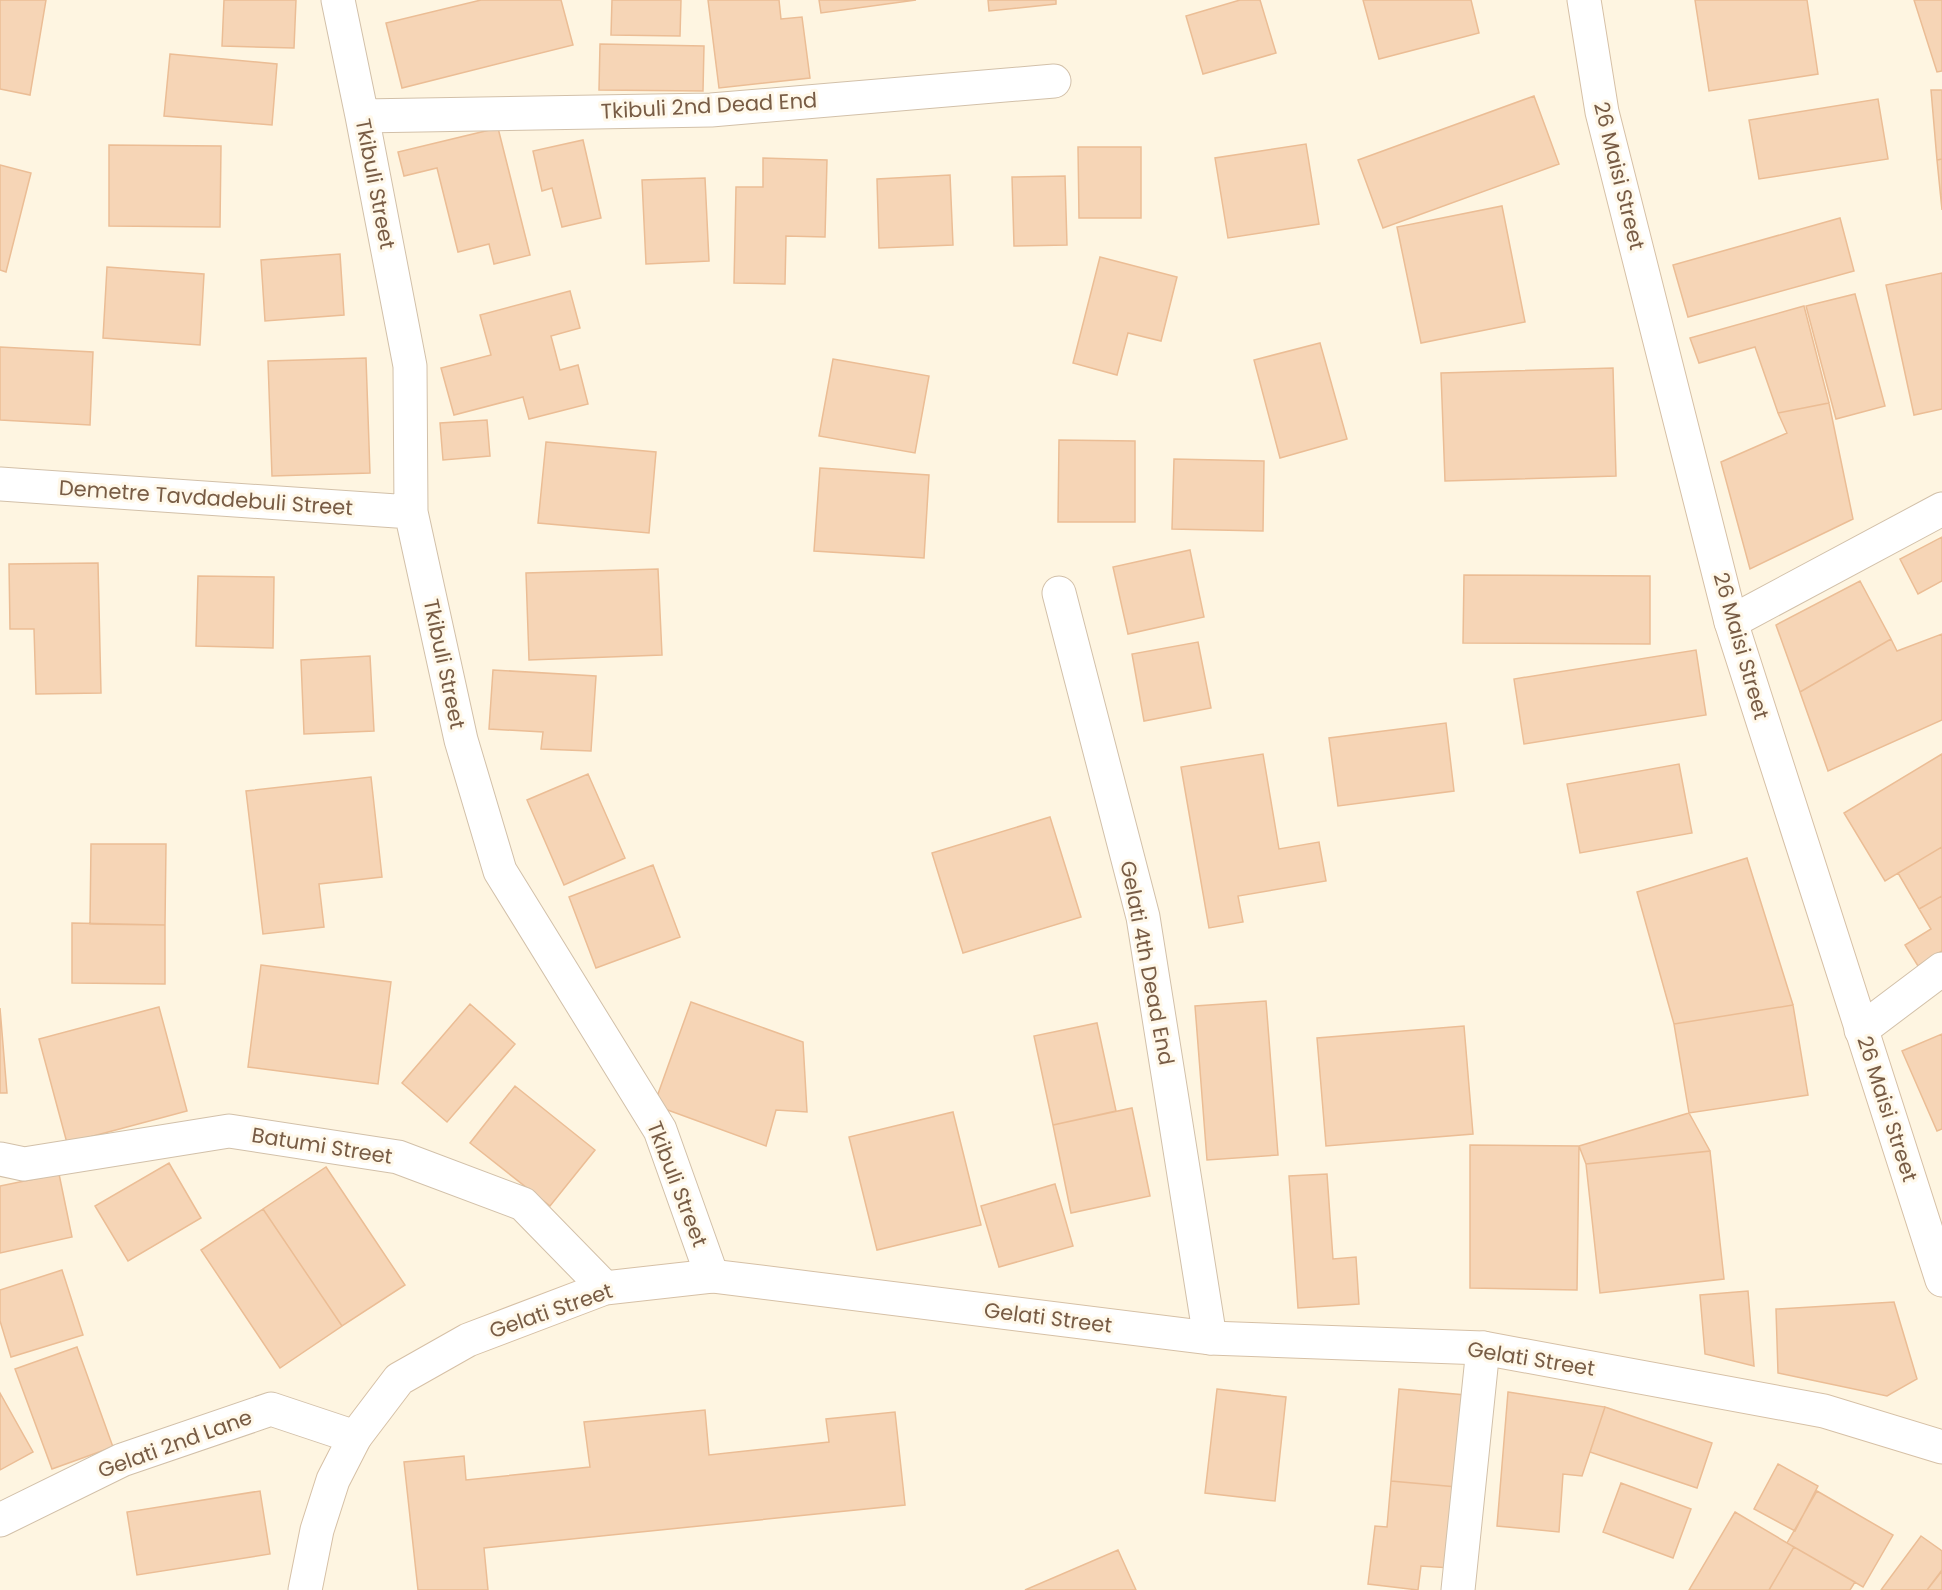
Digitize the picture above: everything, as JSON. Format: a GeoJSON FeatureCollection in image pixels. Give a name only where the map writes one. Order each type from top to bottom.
{"type":"FeatureCollection","features":[{"type":"Feature","properties":{"kind":"street","name":"Tkibuli Street"},"geometry":{"type":"LineString","coordinates":[[338,0],[410,366],[411,512],[461,740],[500,871],[660,1130],[712,1276]]}},
{"type":"Feature","properties":{"kind":"street","name":"26 Maisi Street"},"geometry":{"type":"LineString","coordinates":[[1584,0],[1602,112],[1731,622],[1942,1280]]}},
{"type":"Feature","properties":{"kind":"street","name":"Tkibuli 2nd Dead End"},"geometry":{"type":"LineString","coordinates":[[362,116],[711,110],[1054,81]]}},
{"type":"Feature","properties":{"kind":"street","name":"Demetre Tavdadebuli Street"},"geometry":{"type":"LineString","coordinates":[[0,484],[411,512]]}},
{"type":"Feature","properties":{"kind":"street"},"geometry":{"type":"LineString","coordinates":[[1731,622],[1942,509]]}},
{"type":"Feature","properties":{"kind":"street","name":"Gelati 4th Dead End"},"geometry":{"type":"LineString","coordinates":[[1059,593],[1143,917],[1210,1338]]}},
{"type":"Feature","properties":{"kind":"street"},"geometry":{"type":"LineString","coordinates":[[1861,1030],[1942,969]]}},
{"type":"Feature","properties":{"kind":"street","name":"Batumi Street"},"geometry":{"type":"LineString","coordinates":[[0,1159],[24,1164],[228,1131],[398,1157],[523,1204],[605,1288]]}},
{"type":"Feature","properties":{"kind":"street","name":"Gelati Street"},"geometry":{"type":"LineString","coordinates":[[305,1590],[317,1530],[333,1480],[355,1437],[399,1379],[468,1340],[605,1288],[712,1276],[1210,1338],[1483,1348],[1824,1411],[1942,1447]]}},
{"type":"Feature","properties":{"kind":"street"},"geometry":{"type":"LineString","coordinates":[[1458,1590],[1483,1348]]}},
{"type":"Feature","properties":{"kind":"street","name":"Gelati 2nd Lane"},"geometry":{"type":"LineString","coordinates":[[0,1520],[122,1460],[271,1409],[355,1437]]}},
{"type":"Feature","properties":{"kind":"building"},"geometry":{"type":"Polygon","coordinates":[[[0,0],[46,0],[30,95],[0,89],[0,0]]]}},
{"type":"Feature","properties":{"kind":"building"},"geometry":{"type":"Polygon","coordinates":[[[224,0],[296,0],[294,48],[222,46],[224,0]]]}},
{"type":"Feature","properties":{"kind":"building"},"geometry":{"type":"Polygon","coordinates":[[[481,0],[561,0],[573,45],[402,88],[386,23],[481,0]]]}},
{"type":"Feature","properties":{"kind":"building"},"geometry":{"type":"Polygon","coordinates":[[[612,0],[681,0],[680,36],[611,35],[612,0]]]}},
{"type":"Feature","properties":{"kind":"building"},"geometry":{"type":"Polygon","coordinates":[[[708,0],[779,0],[781,19],[802,17],[810,78],[719,88],[708,0]]]}},
{"type":"Feature","properties":{"kind":"building"},"geometry":{"type":"Polygon","coordinates":[[[819,0],[916,0],[821,13],[819,0]]]}},
{"type":"Feature","properties":{"kind":"building"},"geometry":{"type":"Polygon","coordinates":[[[988,0],[1056,0],[1056,4],[989,11],[988,0]]]}},
{"type":"Feature","properties":{"kind":"building"},"geometry":{"type":"Polygon","coordinates":[[[1240,0],[1260,0],[1276,53],[1203,74],[1186,16],[1240,0]]]}},
{"type":"Feature","properties":{"kind":"building"},"geometry":{"type":"Polygon","coordinates":[[[1363,0],[1471,0],[1479,33],[1379,59],[1363,0]]]}},
{"type":"Feature","properties":{"kind":"building"},"geometry":{"type":"Polygon","coordinates":[[[1695,0],[1807,0],[1818,74],[1709,91],[1695,0]]]}},
{"type":"Feature","properties":{"kind":"building"},"geometry":{"type":"Polygon","coordinates":[[[1914,0],[1942,0],[1942,71],[1937,72],[1914,0]]]}},
{"type":"Feature","properties":{"kind":"building"},"geometry":{"type":"Polygon","coordinates":[[[600,44],[704,46],[703,91],[599,90],[600,44]]]}},
{"type":"Feature","properties":{"kind":"building"},"geometry":{"type":"Polygon","coordinates":[[[170,54],[277,64],[272,125],[164,116],[170,54]]]}},
{"type":"Feature","properties":{"kind":"building"},"geometry":{"type":"Polygon","coordinates":[[[1931,90],[1942,90],[1942,159],[1937,160],[1931,90]]]}},
{"type":"Feature","properties":{"kind":"building"},"geometry":{"type":"Polygon","coordinates":[[[1534,96],[1559,164],[1383,228],[1358,160],[1534,96]]]}},
{"type":"Feature","properties":{"kind":"building"},"geometry":{"type":"Polygon","coordinates":[[[1878,99],[1888,159],[1759,179],[1749,120],[1878,99]]]}},
{"type":"Feature","properties":{"kind":"building"},"geometry":{"type":"Polygon","coordinates":[[[498,128],[530,255],[494,264],[489,244],[458,252],[437,168],[404,176],[398,152],[498,128]]]}},
{"type":"Feature","properties":{"kind":"building"},"geometry":{"type":"Polygon","coordinates":[[[583,140],[601,218],[562,227],[552,188],[542,191],[533,151],[583,140]]]}},
{"type":"Feature","properties":{"kind":"building"},"geometry":{"type":"Polygon","coordinates":[[[1306,144],[1319,224],[1228,238],[1215,158],[1306,144]]]}},
{"type":"Feature","properties":{"kind":"building"},"geometry":{"type":"Polygon","coordinates":[[[109,145],[221,146],[220,227],[109,226],[109,145]]]}},
{"type":"Feature","properties":{"kind":"building"},"geometry":{"type":"Polygon","coordinates":[[[1078,147],[1141,147],[1141,218],[1079,218],[1078,147]]]}},
{"type":"Feature","properties":{"kind":"building"},"geometry":{"type":"Polygon","coordinates":[[[763,158],[827,160],[825,237],[786,236],[785,284],[734,283],[736,187],[763,187],[763,158]]]}},
{"type":"Feature","properties":{"kind":"building"},"geometry":{"type":"Polygon","coordinates":[[[1942,159],[1942,210],[1937,160],[1942,159]]]}},
{"type":"Feature","properties":{"kind":"building"},"geometry":{"type":"Polygon","coordinates":[[[0,165],[31,173],[6,272],[0,270],[0,165]]]}},
{"type":"Feature","properties":{"kind":"building"},"geometry":{"type":"Polygon","coordinates":[[[950,175],[953,245],[879,248],[877,179],[950,175]]]}},
{"type":"Feature","properties":{"kind":"building"},"geometry":{"type":"Polygon","coordinates":[[[1065,176],[1067,245],[1014,246],[1012,177],[1065,176]]]}},
{"type":"Feature","properties":{"kind":"building"},"geometry":{"type":"Polygon","coordinates":[[[705,178],[709,261],[646,264],[642,180],[705,178]]]}},
{"type":"Feature","properties":{"kind":"building"},"geometry":{"type":"Polygon","coordinates":[[[1502,206],[1525,322],[1421,343],[1397,227],[1502,206]]]}},
{"type":"Feature","properties":{"kind":"building"},"geometry":{"type":"Polygon","coordinates":[[[1840,218],[1854,271],[1688,317],[1673,265],[1840,218]]]}},
{"type":"Feature","properties":{"kind":"building"},"geometry":{"type":"Polygon","coordinates":[[[340,254],[344,315],[265,321],[261,260],[340,254]]]}},
{"type":"Feature","properties":{"kind":"building"},"geometry":{"type":"Polygon","coordinates":[[[1100,257],[1177,277],[1161,341],[1128,333],[1117,375],[1073,363],[1100,257]]]}},
{"type":"Feature","properties":{"kind":"building"},"geometry":{"type":"Polygon","coordinates":[[[107,267],[204,274],[200,345],[103,338],[107,267]]]}},
{"type":"Feature","properties":{"kind":"building"},"geometry":{"type":"Polygon","coordinates":[[[1942,273],[1942,409],[1914,415],[1886,285],[1942,273]]]}},
{"type":"Feature","properties":{"kind":"building"},"geometry":{"type":"Polygon","coordinates":[[[570,291],[580,328],[551,336],[560,370],[578,365],[588,404],[529,419],[523,397],[454,415],[441,368],[491,355],[480,315],[570,291]]]}},
{"type":"Feature","properties":{"kind":"building"},"geometry":{"type":"Polygon","coordinates":[[[1855,294],[1885,406],[1836,419],[1806,306],[1855,294]]]}},
{"type":"Feature","properties":{"kind":"building"},"geometry":{"type":"Polygon","coordinates":[[[1804,306],[1829,403],[1778,413],[1755,347],[1699,363],[1690,338],[1804,306]]]}},
{"type":"Feature","properties":{"kind":"building"},"geometry":{"type":"Polygon","coordinates":[[[1320,343],[1347,439],[1280,458],[1254,360],[1320,343]]]}},
{"type":"Feature","properties":{"kind":"building"},"geometry":{"type":"Polygon","coordinates":[[[0,347],[93,352],[90,425],[0,420],[0,347]]]}},
{"type":"Feature","properties":{"kind":"building"},"geometry":{"type":"Polygon","coordinates":[[[366,358],[370,473],[272,476],[268,361],[366,358]]]}},
{"type":"Feature","properties":{"kind":"building"},"geometry":{"type":"Polygon","coordinates":[[[833,359],[929,376],[915,453],[819,436],[833,359]]]}},
{"type":"Feature","properties":{"kind":"building"},"geometry":{"type":"Polygon","coordinates":[[[1613,368],[1616,476],[1445,481],[1441,373],[1613,368]]]}},
{"type":"Feature","properties":{"kind":"building"},"geometry":{"type":"Polygon","coordinates":[[[1829,403],[1853,519],[1750,569],[1721,462],[1787,433],[1778,413],[1829,403]]]}},
{"type":"Feature","properties":{"kind":"building"},"geometry":{"type":"Polygon","coordinates":[[[487,420],[490,456],[443,460],[440,423],[487,420]]]}},
{"type":"Feature","properties":{"kind":"building"},"geometry":{"type":"Polygon","coordinates":[[[1059,440],[1135,441],[1135,522],[1058,522],[1059,440]]]}},
{"type":"Feature","properties":{"kind":"building"},"geometry":{"type":"Polygon","coordinates":[[[546,442],[656,452],[649,533],[538,523],[546,442]]]}},
{"type":"Feature","properties":{"kind":"building"},"geometry":{"type":"Polygon","coordinates":[[[1174,459],[1264,461],[1263,531],[1172,529],[1174,459]]]}},
{"type":"Feature","properties":{"kind":"building"},"geometry":{"type":"Polygon","coordinates":[[[820,468],[929,475],[924,558],[814,551],[820,468]]]}},
{"type":"Feature","properties":{"kind":"building"},"geometry":{"type":"Polygon","coordinates":[[[1942,537],[1942,581],[1918,594],[1900,559],[1942,537]]]}},
{"type":"Feature","properties":{"kind":"building"},"geometry":{"type":"Polygon","coordinates":[[[1190,550],[1204,617],[1128,634],[1113,567],[1190,550]]]}},
{"type":"Feature","properties":{"kind":"building"},"geometry":{"type":"Polygon","coordinates":[[[98,563],[101,693],[36,694],[34,629],[10,629],[9,564],[98,563]]]}},
{"type":"Feature","properties":{"kind":"building"},"geometry":{"type":"Polygon","coordinates":[[[658,569],[662,655],[529,660],[526,573],[658,569]]]}},
{"type":"Feature","properties":{"kind":"building"},"geometry":{"type":"Polygon","coordinates":[[[1464,575],[1650,576],[1650,644],[1463,643],[1464,575]]]}},
{"type":"Feature","properties":{"kind":"building"},"geometry":{"type":"Polygon","coordinates":[[[198,576],[274,577],[273,648],[196,646],[198,576]]]}},
{"type":"Feature","properties":{"kind":"building"},"geometry":{"type":"Polygon","coordinates":[[[1860,581],[1891,639],[1800,692],[1776,625],[1860,581]]]}},
{"type":"Feature","properties":{"kind":"building"},"geometry":{"type":"Polygon","coordinates":[[[1942,634],[1942,720],[1828,771],[1800,692],[1891,639],[1897,651],[1942,634]]]}},
{"type":"Feature","properties":{"kind":"building"},"geometry":{"type":"Polygon","coordinates":[[[1198,642],[1211,708],[1144,721],[1132,654],[1198,642]]]}},
{"type":"Feature","properties":{"kind":"building"},"geometry":{"type":"Polygon","coordinates":[[[1696,650],[1706,715],[1524,744],[1514,679],[1696,650]]]}},
{"type":"Feature","properties":{"kind":"building"},"geometry":{"type":"Polygon","coordinates":[[[370,656],[374,731],[304,734],[301,660],[370,656]]]}},
{"type":"Feature","properties":{"kind":"building"},"geometry":{"type":"Polygon","coordinates":[[[493,670],[596,676],[591,751],[541,749],[543,732],[489,729],[493,670]]]}},
{"type":"Feature","properties":{"kind":"building"},"geometry":{"type":"Polygon","coordinates":[[[1446,723],[1454,791],[1338,806],[1329,738],[1446,723]]]}},
{"type":"Feature","properties":{"kind":"building"},"geometry":{"type":"Polygon","coordinates":[[[1263,754],[1279,849],[1319,842],[1326,881],[1238,896],[1243,922],[1209,928],[1181,767],[1263,754]]]}},
{"type":"Feature","properties":{"kind":"building"},"geometry":{"type":"Polygon","coordinates":[[[1942,754],[1942,847],[1885,881],[1844,813],[1942,754]]]}},
{"type":"Feature","properties":{"kind":"building"},"geometry":{"type":"Polygon","coordinates":[[[1679,764],[1692,833],[1580,853],[1567,784],[1679,764]]]}},
{"type":"Feature","properties":{"kind":"building"},"geometry":{"type":"Polygon","coordinates":[[[588,774],[625,858],[564,885],[527,800],[588,774]]]}},
{"type":"Feature","properties":{"kind":"building"},"geometry":{"type":"Polygon","coordinates":[[[371,777],[382,877],[319,884],[324,927],[263,934],[246,791],[371,777]]]}},
{"type":"Feature","properties":{"kind":"building"},"geometry":{"type":"Polygon","coordinates":[[[1050,817],[1081,917],[963,953],[932,853],[1050,817]]]}},
{"type":"Feature","properties":{"kind":"building"},"geometry":{"type":"Polygon","coordinates":[[[91,844],[166,844],[165,925],[90,924],[91,844]]]}},
{"type":"Feature","properties":{"kind":"building"},"geometry":{"type":"Polygon","coordinates":[[[1942,847],[1942,896],[1919,909],[1898,873],[1942,847]]]}},
{"type":"Feature","properties":{"kind":"building"},"geometry":{"type":"Polygon","coordinates":[[[1747,858],[1793,1005],[1674,1024],[1637,892],[1747,858]]]}},
{"type":"Feature","properties":{"kind":"building"},"geometry":{"type":"Polygon","coordinates":[[[653,865],[680,937],[596,968],[569,897],[653,865]]]}},
{"type":"Feature","properties":{"kind":"building"},"geometry":{"type":"Polygon","coordinates":[[[1942,896],[1942,951],[1918,966],[1905,945],[1931,929],[1919,909],[1942,896]]]}},
{"type":"Feature","properties":{"kind":"building"},"geometry":{"type":"Polygon","coordinates":[[[72,923],[165,925],[165,984],[72,983],[72,923]]]}},
{"type":"Feature","properties":{"kind":"building"},"geometry":{"type":"Polygon","coordinates":[[[261,965],[391,982],[378,1084],[248,1067],[261,965]]]}},
{"type":"Feature","properties":{"kind":"building"},"geometry":{"type":"Polygon","coordinates":[[[1266,1001],[1278,1155],[1207,1160],[1195,1006],[1266,1001]]]}},
{"type":"Feature","properties":{"kind":"building"},"geometry":{"type":"Polygon","coordinates":[[[691,1002],[803,1042],[807,1112],[776,1110],[766,1146],[654,1105],[691,1002]]]}},
{"type":"Feature","properties":{"kind":"building"},"geometry":{"type":"Polygon","coordinates":[[[470,1004],[515,1044],[447,1122],[402,1083],[470,1004]]]}},
{"type":"Feature","properties":{"kind":"building"},"geometry":{"type":"Polygon","coordinates":[[[1793,1005],[1808,1095],[1689,1113],[1674,1024],[1793,1005]]]}},
{"type":"Feature","properties":{"kind":"building"},"geometry":{"type":"Polygon","coordinates":[[[159,1007],[187,1111],[67,1143],[39,1039],[159,1007]]]}},
{"type":"Feature","properties":{"kind":"building"},"geometry":{"type":"Polygon","coordinates":[[[0,1008],[7,1093],[0,1093],[0,1008]]]}},
{"type":"Feature","properties":{"kind":"building"},"geometry":{"type":"Polygon","coordinates":[[[1097,1023],[1116,1111],[1053,1125],[1034,1036],[1097,1023]]]}},
{"type":"Feature","properties":{"kind":"building"},"geometry":{"type":"Polygon","coordinates":[[[1464,1026],[1473,1134],[1326,1146],[1317,1038],[1464,1026]]]}},
{"type":"Feature","properties":{"kind":"building"},"geometry":{"type":"Polygon","coordinates":[[[1942,1034],[1942,1129],[1937,1131],[1902,1051],[1942,1034]]]}},
{"type":"Feature","properties":{"kind":"building"},"geometry":{"type":"Polygon","coordinates":[[[515,1086],[595,1150],[550,1206],[470,1143],[515,1086]]]}},
{"type":"Feature","properties":{"kind":"building"},"geometry":{"type":"Polygon","coordinates":[[[1132,1108],[1150,1196],[1071,1213],[1053,1125],[1132,1108]]]}},
{"type":"Feature","properties":{"kind":"building"},"geometry":{"type":"Polygon","coordinates":[[[953,1112],[981,1225],[877,1250],[849,1137],[953,1112]]]}},
{"type":"Feature","properties":{"kind":"building"},"geometry":{"type":"Polygon","coordinates":[[[1689,1113],[1710,1151],[1586,1164],[1579,1146],[1689,1113]]]}},
{"type":"Feature","properties":{"kind":"building"},"geometry":{"type":"Polygon","coordinates":[[[1470,1145],[1579,1146],[1577,1290],[1470,1288],[1470,1145]]]}},
{"type":"Feature","properties":{"kind":"building"},"geometry":{"type":"Polygon","coordinates":[[[1710,1151],[1724,1279],[1600,1293],[1586,1164],[1710,1151]]]}},
{"type":"Feature","properties":{"kind":"building"},"geometry":{"type":"Polygon","coordinates":[[[169,1163],[201,1218],[128,1261],[95,1206],[169,1163]]]}},
{"type":"Feature","properties":{"kind":"building"},"geometry":{"type":"Polygon","coordinates":[[[326,1167],[405,1285],[342,1326],[263,1209],[326,1167]]]}},
{"type":"Feature","properties":{"kind":"building"},"geometry":{"type":"Polygon","coordinates":[[[59,1174],[72,1237],[0,1253],[0,1186],[59,1174]]]}},
{"type":"Feature","properties":{"kind":"building"},"geometry":{"type":"Polygon","coordinates":[[[1327,1174],[1333,1259],[1356,1257],[1359,1304],[1298,1308],[1289,1176],[1327,1174]]]}},
{"type":"Feature","properties":{"kind":"building"},"geometry":{"type":"Polygon","coordinates":[[[1055,1184],[1073,1246],[999,1267],[981,1206],[1055,1184]]]}},
{"type":"Feature","properties":{"kind":"building"},"geometry":{"type":"Polygon","coordinates":[[[263,1209],[342,1326],[280,1368],[201,1250],[263,1209]]]}},
{"type":"Feature","properties":{"kind":"building"},"geometry":{"type":"Polygon","coordinates":[[[62,1270],[83,1335],[11,1357],[0,1321],[0,1290],[62,1270]]]}},
{"type":"Feature","properties":{"kind":"building"},"geometry":{"type":"Polygon","coordinates":[[[1748,1291],[1754,1366],[1705,1354],[1700,1295],[1748,1291]]]}},
{"type":"Feature","properties":{"kind":"building"},"geometry":{"type":"Polygon","coordinates":[[[1894,1302],[1917,1379],[1887,1396],[1778,1373],[1776,1309],[1894,1302]]]}},
{"type":"Feature","properties":{"kind":"building"},"geometry":{"type":"Polygon","coordinates":[[[77,1347],[113,1447],[52,1469],[15,1369],[77,1347]]]}},
{"type":"Feature","properties":{"kind":"building"},"geometry":{"type":"Polygon","coordinates":[[[1217,1389],[1286,1397],[1275,1501],[1205,1493],[1217,1389]]]}},
{"type":"Feature","properties":{"kind":"building"},"geometry":{"type":"Polygon","coordinates":[[[1399,1389],[1466,1395],[1457,1487],[1391,1481],[1399,1389]]]}},
{"type":"Feature","properties":{"kind":"building"},"geometry":{"type":"Polygon","coordinates":[[[1508,1392],[1605,1407],[1582,1476],[1563,1474],[1559,1532],[1497,1526],[1508,1392]]]}},
{"type":"Feature","properties":{"kind":"building"},"geometry":{"type":"Polygon","coordinates":[[[0,1393],[33,1452],[0,1470],[0,1393]]]}},
{"type":"Feature","properties":{"kind":"building"},"geometry":{"type":"Polygon","coordinates":[[[1605,1407],[1712,1443],[1697,1488],[1590,1452],[1605,1407]]]}},
{"type":"Feature","properties":{"kind":"building"},"geometry":{"type":"Polygon","coordinates":[[[705,1410],[709,1455],[829,1442],[826,1419],[895,1412],[905,1505],[484,1548],[488,1590],[418,1590],[404,1462],[464,1456],[466,1480],[590,1467],[584,1422],[705,1410]]]}},
{"type":"Feature","properties":{"kind":"building"},"geometry":{"type":"Polygon","coordinates":[[[1778,1464],[1818,1486],[1795,1531],[1754,1509],[1778,1464]]]}},
{"type":"Feature","properties":{"kind":"building"},"geometry":{"type":"Polygon","coordinates":[[[1391,1481],[1457,1487],[1451,1568],[1421,1566],[1418,1590],[1368,1584],[1375,1526],[1387,1527],[1391,1481]]]}},
{"type":"Feature","properties":{"kind":"building"},"geometry":{"type":"Polygon","coordinates":[[[1621,1483],[1691,1509],[1673,1558],[1603,1532],[1621,1483]]]}},
{"type":"Feature","properties":{"kind":"building"},"geometry":{"type":"Polygon","coordinates":[[[260,1491],[270,1554],[137,1575],[127,1512],[260,1491]]]}},
{"type":"Feature","properties":{"kind":"building"},"geometry":{"type":"Polygon","coordinates":[[[1817,1491],[1893,1535],[1863,1587],[1787,1543],[1817,1491]]]}},
{"type":"Feature","properties":{"kind":"building"},"geometry":{"type":"Polygon","coordinates":[[[1735,1512],[1794,1547],[1769,1590],[1689,1590],[1735,1512]]]}},
{"type":"Feature","properties":{"kind":"building"},"geometry":{"type":"Polygon","coordinates":[[[1921,1536],[1942,1551],[1942,1570],[1927,1590],[1881,1590],[1921,1536]]]}},
{"type":"Feature","properties":{"kind":"building"},"geometry":{"type":"Polygon","coordinates":[[[1794,1547],[1855,1582],[1850,1590],[1769,1590],[1794,1547]]]}},
{"type":"Feature","properties":{"kind":"building"},"geometry":{"type":"Polygon","coordinates":[[[1118,1550],[1136,1590],[1025,1590],[1118,1550]]]}},
{"type":"Feature","properties":{"kind":"building"},"geometry":{"type":"Polygon","coordinates":[[[1942,1571],[1942,1590],[1927,1590],[1942,1571]]]}}]}
